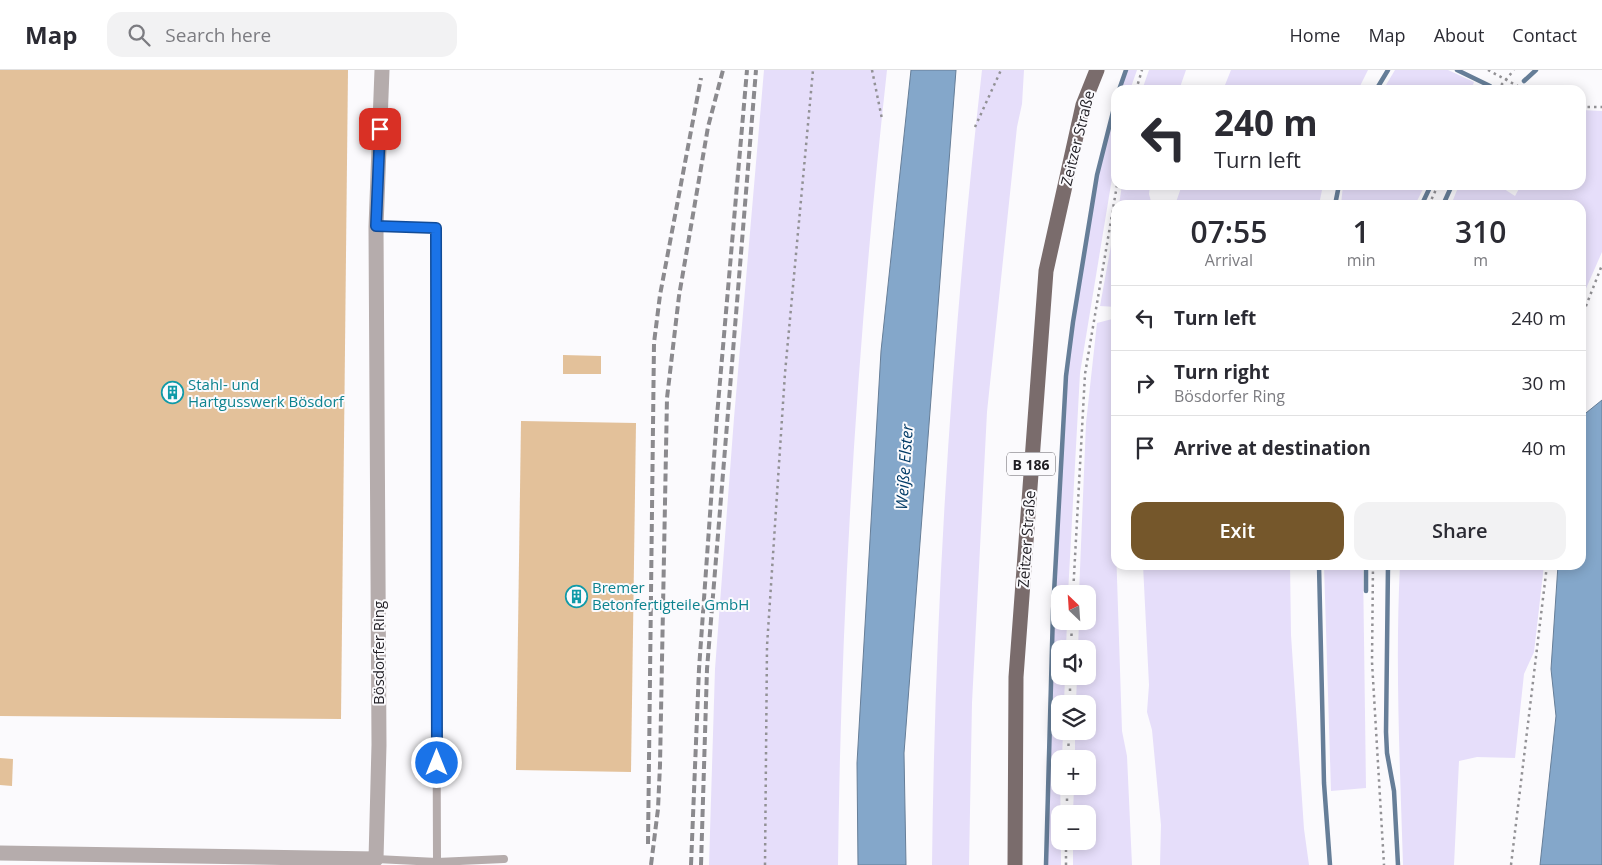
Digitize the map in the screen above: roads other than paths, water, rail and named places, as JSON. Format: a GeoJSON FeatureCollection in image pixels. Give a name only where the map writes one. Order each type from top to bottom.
{"type":"FeatureCollection","features":[{"type":"Feature","properties":{"kind":"main road","name":"Zeitzer Straße"},"geometry":{"type":"LineString","coordinates":[[1015,865],[1016,677],[1046,271],[1083,105],[1097,70]]}},
{"type":"Feature","properties":{"kind":"street","name":"Bösdorfer Ring"},"geometry":{"type":"LineString","coordinates":[[376,859],[379,745],[376,226],[382,70]]}},
{"type":"Feature","properties":{"kind":"street"},"geometry":{"type":"LineString","coordinates":[[0,853],[303,862],[376,859]]}},
{"type":"Feature","properties":{"kind":"lane"},"geometry":{"type":"LineString","coordinates":[[376,226],[436,228],[437,862]]}},
{"type":"Feature","properties":{"kind":"lane"},"geometry":{"type":"LineString","coordinates":[[376,859],[449,863],[504,859]]}},
{"type":"Feature","properties":{"kind":"water","name":"Weiße Elster"},"geometry":{"type":"Polygon","coordinates":[[[911,70],[956,70],[904,753],[906,865],[858,865],[857,763],[881,351],[911,70]]]}},
{"type":"Feature","properties":{"kind":"water"},"geometry":{"type":"Polygon","coordinates":[[[1602,400],[1602,865],[1540,865],[1556,716],[1551,669],[1558,570],[1586,570],[1586,413],[1602,400]]]}},
{"type":"Feature","properties":{"kind":"waterway"},"geometry":{"type":"LineString","coordinates":[[1121,85],[1126,70]]}},
{"type":"Feature","properties":{"kind":"waterway"},"geometry":{"type":"LineString","coordinates":[[1379,85],[1388,70]]}},
{"type":"Feature","properties":{"kind":"waterway"},"geometry":{"type":"LineString","coordinates":[[1457,70],[1488,85]]}},
{"type":"Feature","properties":{"kind":"waterway"},"geometry":{"type":"LineString","coordinates":[[1524,81],[1536,70]]}},
{"type":"Feature","properties":{"kind":"waterway"},"geometry":{"type":"LineString","coordinates":[[1046,865],[1053,611],[1066,376],[1097,175],[1111,120]]}},
{"type":"Feature","properties":{"kind":"waterway"},"geometry":{"type":"LineString","coordinates":[[1336,200],[1338,190]]}},
{"type":"Feature","properties":{"kind":"waterway"},"geometry":{"type":"LineString","coordinates":[[1424,200],[1429,190]]}},
{"type":"Feature","properties":{"kind":"waterway"},"geometry":{"type":"LineString","coordinates":[[1445,200],[1450,190]]}},
{"type":"Feature","properties":{"kind":"waterway"},"geometry":{"type":"LineString","coordinates":[[1319,570],[1324,783],[1330,865]]}},
{"type":"Feature","properties":{"kind":"waterway"},"geometry":{"type":"LineString","coordinates":[[1366,570],[1366,591]]}},
{"type":"Feature","properties":{"kind":"waterway"},"geometry":{"type":"LineString","coordinates":[[1388,570],[1386,732],[1387,753],[1394,791],[1398,865]]}},
{"type":"Feature","properties":{"kind":"railway"},"geometry":{"type":"LineString","coordinates":[[651,865],[658,809],[660,765],[667,398],[679,296],[708,127],[723,70]]}},
{"type":"Feature","properties":{"kind":"railway"},"geometry":{"type":"LineString","coordinates":[[691,865],[699,669],[717,416],[747,70]]}},
{"type":"Feature","properties":{"kind":"railway"},"geometry":{"type":"LineString","coordinates":[[701,865],[707,669],[756,70]]}},
{"type":"Feature","properties":{"kind":"railway"},"geometry":{"type":"LineString","coordinates":[[648,844],[654,343],[660,295],[701,78]]}},
{"type":"Feature","properties":{"kind":"place","name":"Stahl- und Hartgusswerk Bösdorf"},"geometry":{"type":"Point","coordinates":[172,393]}},
{"type":"Feature","properties":{"kind":"place","name":"Bremer Betonfertigteile GmbH"},"geometry":{"type":"Point","coordinates":[576,596]}}]}
